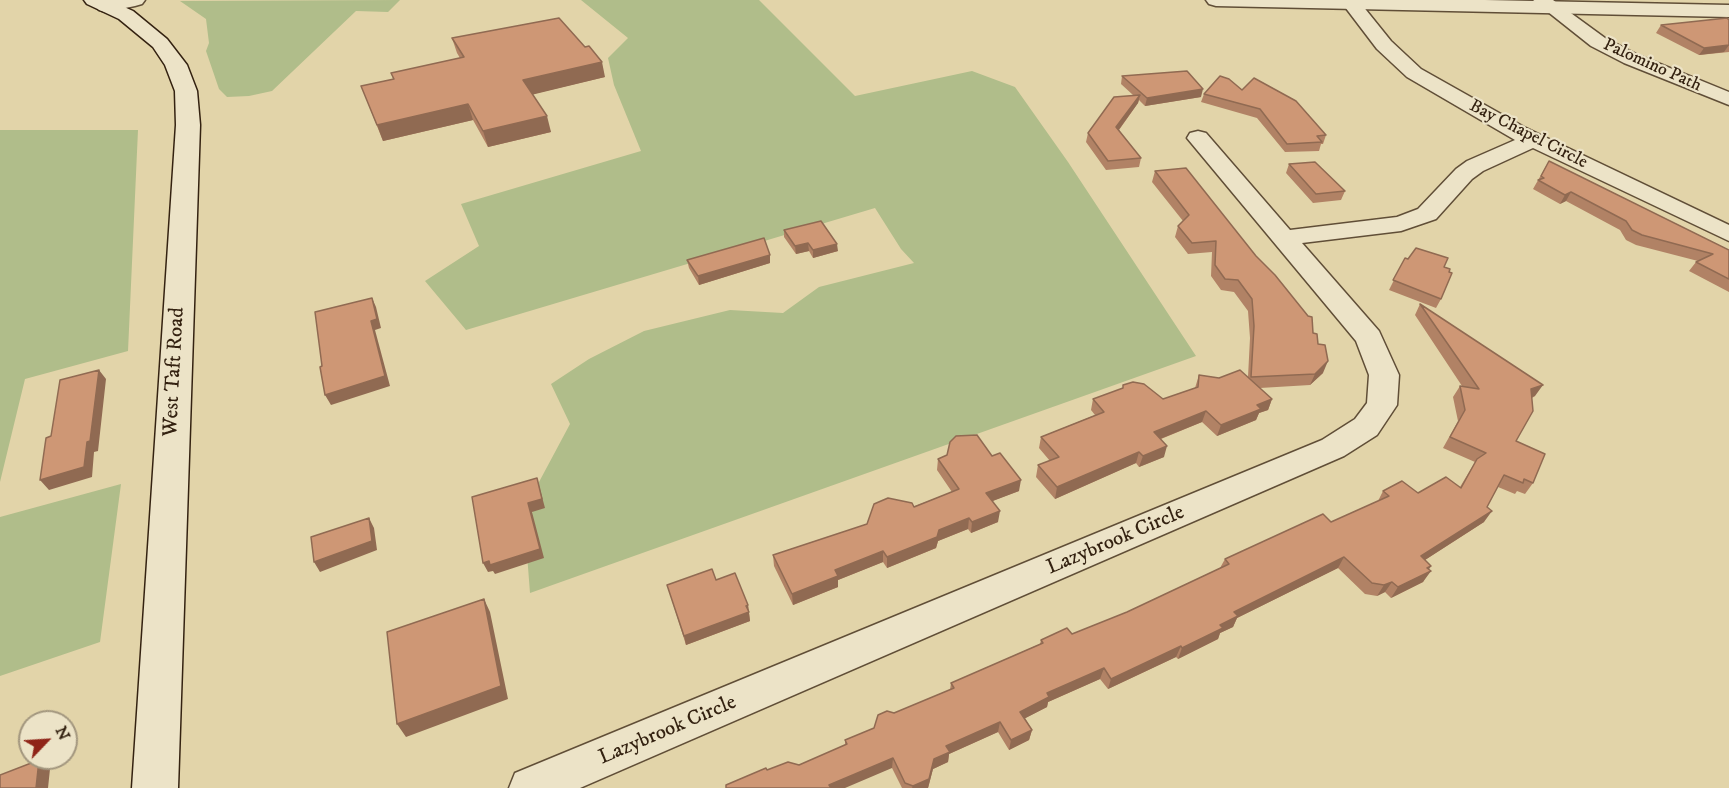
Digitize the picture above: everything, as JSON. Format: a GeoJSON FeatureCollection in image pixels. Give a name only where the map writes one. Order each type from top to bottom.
{"type":"FeatureCollection","features":[{"type":"Feature","properties":{"kind":"main road"},"geometry":{"type":"LineString","coordinates":[[1216,0],[1546,3],[1729,11]]}},
{"type":"Feature","properties":{"kind":"main road","name":"West Taft Road"},"geometry":{"type":"LineString","coordinates":[[112,2],[160,43],[176,65],[186,92],[188,125],[155,788]]}},
{"type":"Feature","properties":{"kind":"street","name":"Bay Chapel Circle"},"geometry":{"type":"LineString","coordinates":[[1351,3],[1384,45],[1414,73],[1436,87],[1533,140],[1729,234]]}},
{"type":"Feature","properties":{"kind":"street","name":"Palomino Path"},"geometry":{"type":"LineString","coordinates":[[1546,3],[1598,42],[1631,59],[1729,99]]}},
{"type":"Feature","properties":{"kind":"street"},"geometry":{"type":"LineString","coordinates":[[1693,84],[1729,75]]}},
{"type":"Feature","properties":{"kind":"street","name":"Lazybrook Circle"},"geometry":{"type":"LineString","coordinates":[[530,788],[1333,448],[1366,427],[1382,405],[1384,375],[1369,338],[1198,138]]}},
{"type":"Feature","properties":{"kind":"street"},"geometry":{"type":"LineString","coordinates":[[1284,238],[1401,224],[1427,214],[1464,174],[1475,166],[1533,140]]}},
{"type":"Feature","properties":{"kind":"green space"},"geometry":{"type":"Polygon","coordinates":[[[400,0],[388,12],[356,11],[272,91],[249,96],[227,97],[219,89],[206,51],[209,43],[206,19],[180,1],[400,0]]]}},
{"type":"Feature","properties":{"kind":"green space"},"geometry":{"type":"Polygon","coordinates":[[[581,0],[759,0],[855,96],[972,71],[1015,87],[1068,162],[1196,356],[530,593],[526,541],[539,482],[570,424],[551,384],[589,359],[644,331],[730,310],[783,313],[819,287],[914,263],[901,249],[875,208],[466,330],[425,281],[479,246],[461,204],[641,151],[614,85],[608,58],[628,38],[581,0]]]}},
{"type":"Feature","properties":{"kind":"green space"},"geometry":{"type":"Polygon","coordinates":[[[0,130],[138,130],[128,351],[25,379],[0,482],[0,130]]]}},
{"type":"Feature","properties":{"kind":"green space"},"geometry":{"type":"Polygon","coordinates":[[[121,484],[100,642],[0,676],[0,517],[121,484]]]}},
{"type":"Feature","properties":{"kind":"building"},"geometry":{"type":"Polygon","coordinates":[[[559,18],[585,47],[589,46],[602,62],[523,80],[547,116],[483,131],[468,104],[377,125],[361,86],[394,79],[391,73],[464,57],[452,38],[559,18]]]}},
{"type":"Feature","properties":{"kind":"building"},"geometry":{"type":"Polygon","coordinates":[[[1727,18],[1729,20],[1729,45],[1704,48],[1661,25],[1727,18]]]}},
{"type":"Feature","properties":{"kind":"building"},"geometry":{"type":"Polygon","coordinates":[[[1187,71],[1203,89],[1147,98],[1122,76],[1187,71]]]}},
{"type":"Feature","properties":{"kind":"building"},"geometry":{"type":"Polygon","coordinates":[[[1220,76],[1229,79],[1242,90],[1254,78],[1296,101],[1326,135],[1317,136],[1322,142],[1287,144],[1260,109],[1204,94],[1220,76]]]}},
{"type":"Feature","properties":{"kind":"building"},"geometry":{"type":"Polygon","coordinates":[[[1140,95],[1116,127],[1141,158],[1108,161],[1088,133],[1114,97],[1140,95]]]}},
{"type":"Feature","properties":{"kind":"building"},"geometry":{"type":"Polygon","coordinates":[[[1549,161],[1729,250],[1729,279],[1696,262],[1713,254],[1642,235],[1632,230],[1626,221],[1571,192],[1565,195],[1538,180],[1544,178],[1541,176],[1549,161]]]}},
{"type":"Feature","properties":{"kind":"building"},"geometry":{"type":"Polygon","coordinates":[[[1315,162],[1345,191],[1316,194],[1289,164],[1315,162]]]}},
{"type":"Feature","properties":{"kind":"building"},"geometry":{"type":"Polygon","coordinates":[[[1186,168],[1256,256],[1275,275],[1308,316],[1312,317],[1313,333],[1317,334],[1318,344],[1325,345],[1328,361],[1315,374],[1251,377],[1254,326],[1252,299],[1238,280],[1225,279],[1215,265],[1216,241],[1192,243],[1178,226],[1189,215],[1155,171],[1186,168]]]}},
{"type":"Feature","properties":{"kind":"building"},"geometry":{"type":"Polygon","coordinates":[[[821,221],[837,244],[813,250],[808,243],[795,246],[784,230],[821,221]]]}},
{"type":"Feature","properties":{"kind":"building"},"geometry":{"type":"Polygon","coordinates":[[[764,238],[770,255],[698,276],[687,260],[764,238]]]}},
{"type":"Feature","properties":{"kind":"building"},"geometry":{"type":"Polygon","coordinates":[[[1416,248],[1448,258],[1444,267],[1450,269],[1449,272],[1452,273],[1441,299],[1393,280],[1405,258],[1408,259],[1416,248]]]}},
{"type":"Feature","properties":{"kind":"building"},"geometry":{"type":"Polygon","coordinates":[[[372,298],[377,319],[371,321],[385,376],[325,395],[315,312],[372,298]]]}},
{"type":"Feature","properties":{"kind":"building"},"geometry":{"type":"Polygon","coordinates":[[[1420,304],[1543,385],[1531,389],[1533,411],[1516,441],[1545,454],[1533,483],[1524,479],[1523,483],[1504,475],[1487,507],[1492,511],[1421,556],[1431,566],[1427,568],[1431,571],[1398,587],[1392,582],[1384,585],[1372,583],[1344,557],[1234,612],[1238,616],[1220,625],[1223,628],[1182,648],[1181,646],[1111,679],[1104,668],[1047,693],[1049,697],[1020,712],[1032,730],[1011,740],[1000,722],[946,746],[950,752],[934,759],[929,779],[913,786],[905,783],[893,758],[829,785],[831,788],[726,788],[726,785],[766,768],[767,770],[788,762],[799,765],[847,744],[845,740],[874,728],[878,715],[887,711],[894,713],[954,688],[951,683],[1043,643],[1041,640],[1067,628],[1072,634],[1127,612],[1229,564],[1225,559],[1323,514],[1331,522],[1389,496],[1383,491],[1402,481],[1418,493],[1446,477],[1461,488],[1477,459],[1486,453],[1450,437],[1465,410],[1460,386],[1479,389],[1420,304]]]}},
{"type":"Feature","properties":{"kind":"building"},"geometry":{"type":"Polygon","coordinates":[[[99,370],[90,441],[87,442],[84,467],[40,480],[46,438],[51,436],[60,380],[99,370]]]}},
{"type":"Feature","properties":{"kind":"building"},"geometry":{"type":"Polygon","coordinates":[[[1240,370],[1272,399],[1257,405],[1261,409],[1221,425],[1206,411],[1154,432],[1167,446],[1143,456],[1139,452],[1057,487],[1038,465],[1059,457],[1041,437],[1104,412],[1093,399],[1133,382],[1144,384],[1163,399],[1198,387],[1199,375],[1219,378],[1240,370]]]}},
{"type":"Feature","properties":{"kind":"building"},"geometry":{"type":"Polygon","coordinates":[[[977,435],[992,456],[1000,453],[1021,480],[986,493],[1000,511],[972,522],[969,518],[939,530],[937,537],[887,557],[883,551],[835,570],[838,576],[792,594],[773,555],[867,524],[874,504],[888,498],[912,503],[914,507],[959,489],[938,459],[947,455],[950,442],[956,436],[977,435]]]}},
{"type":"Feature","properties":{"kind":"building"},"geometry":{"type":"Polygon","coordinates":[[[537,478],[542,499],[528,503],[540,549],[490,565],[489,561],[483,563],[472,497],[537,478]]]}},
{"type":"Feature","properties":{"kind":"building"},"geometry":{"type":"Polygon","coordinates":[[[369,518],[372,541],[314,562],[311,537],[369,518]]]}},
{"type":"Feature","properties":{"kind":"building"},"geometry":{"type":"Polygon","coordinates":[[[712,569],[716,580],[735,573],[749,612],[684,636],[667,585],[712,569]]]}},
{"type":"Feature","properties":{"kind":"building"},"geometry":{"type":"Polygon","coordinates":[[[484,599],[501,686],[397,724],[387,632],[484,599]]]}},
{"type":"Feature","properties":{"kind":"building"},"geometry":{"type":"Polygon","coordinates":[[[18,768],[18,770],[38,770],[36,788],[0,788],[0,775],[18,768]]]}}]}
